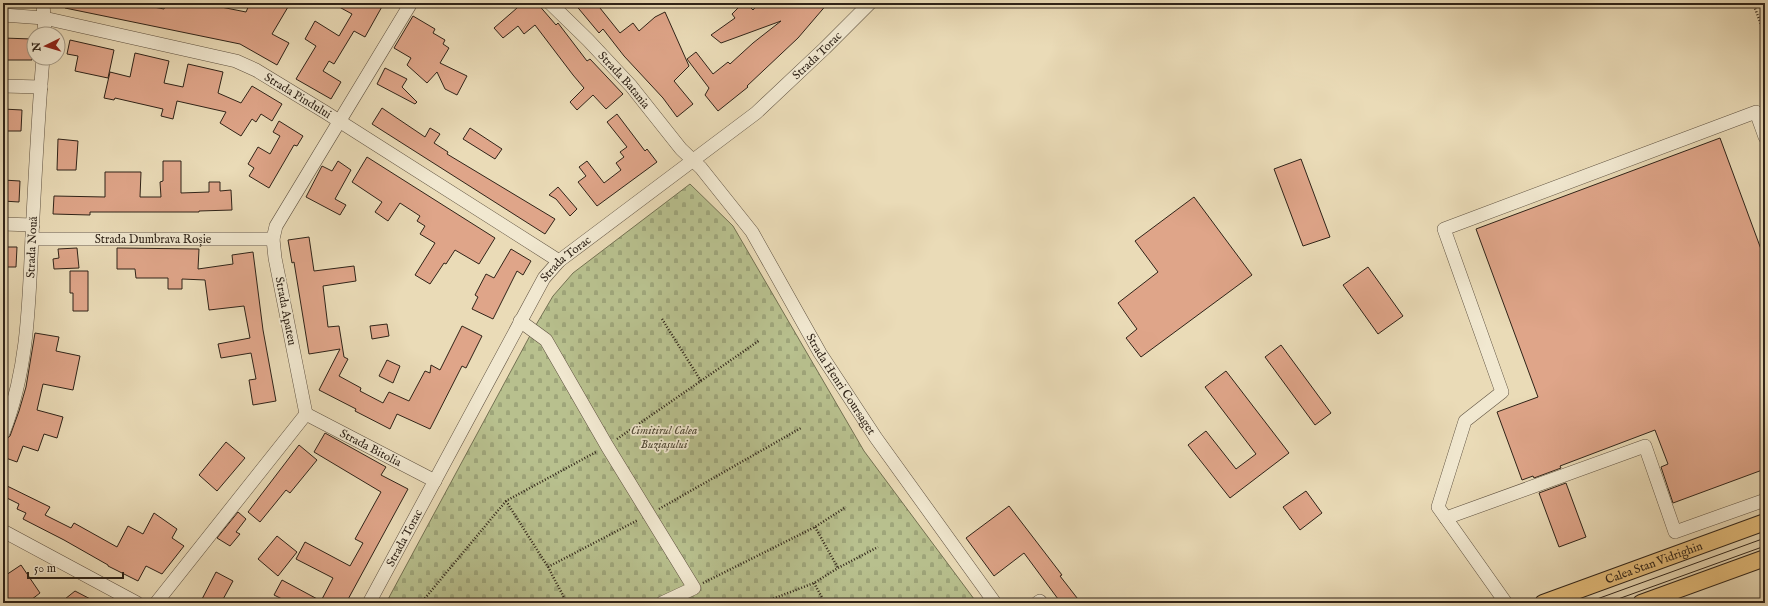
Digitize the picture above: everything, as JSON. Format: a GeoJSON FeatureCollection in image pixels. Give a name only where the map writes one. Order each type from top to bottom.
{"type":"FeatureCollection","features":[{"type":"Feature","properties":{"kind":"main road","name":"Calea Stan Vidrighin"},"geometry":{"type":"LineString","coordinates":[[1543,603],[1765,522]]}},
{"type":"Feature","properties":{"kind":"main road"},"geometry":{"type":"LineString","coordinates":[[1641,603],[1765,558]]}},
{"type":"Feature","properties":{"kind":"street"},"geometry":{"type":"LineString","coordinates":[[43,3],[44,26]]}},
{"type":"Feature","properties":{"kind":"street","name":"Strada Apateu"},"geometry":{"type":"LineString","coordinates":[[306,414],[275,258],[273,240],[276,226],[411,3]]}},
{"type":"Feature","properties":{"kind":"street","name":"Strada Batania"},"geometry":{"type":"LineString","coordinates":[[550,3],[588,40],[631,86],[681,150],[693,161]]}},
{"type":"Feature","properties":{"kind":"street","name":"Strada Torac"},"geometry":{"type":"LineString","coordinates":[[369,603],[544,278],[559,261],[756,113],[870,3]]}},
{"type":"Feature","properties":{"kind":"street","name":"Strada Pindului"},"geometry":{"type":"LineString","coordinates":[[3,15],[44,18],[236,61],[256,70],[340,122],[559,261]]}},
{"type":"Feature","properties":{"kind":"street","name":"Strada Nouă"},"geometry":{"type":"LineString","coordinates":[[3,433],[14,399],[26,343],[42,66]]}},
{"type":"Feature","properties":{"kind":"street"},"geometry":{"type":"LineString","coordinates":[[3,86],[40,88]]}},
{"type":"Feature","properties":{"kind":"street"},"geometry":{"type":"LineString","coordinates":[[1506,603],[1438,507],[1465,421],[1502,392],[1444,229],[1756,112],[1765,137]]}},
{"type":"Feature","properties":{"kind":"street","name":"Strada Henri Coursaget"},"geometry":{"type":"LineString","coordinates":[[693,161],[710,179],[752,232],[824,359],[876,438],[995,603]]}},
{"type":"Feature","properties":{"kind":"street"},"geometry":{"type":"LineString","coordinates":[[3,224],[32,225]]}},
{"type":"Feature","properties":{"kind":"street","name":"Strada Dumbrava Roșie"},"geometry":{"type":"LineString","coordinates":[[32,239],[273,240]]}},
{"type":"Feature","properties":{"kind":"street"},"geometry":{"type":"LineString","coordinates":[[520,321],[546,340],[607,446],[694,588],[662,603]]}},
{"type":"Feature","properties":{"kind":"street"},"geometry":{"type":"LineString","coordinates":[[156,603],[306,414]]}},
{"type":"Feature","properties":{"kind":"street","name":"Strada Bitolia"},"geometry":{"type":"LineString","coordinates":[[306,414],[435,481]]}},
{"type":"Feature","properties":{"kind":"street"},"geometry":{"type":"LineString","coordinates":[[1446,518],[1645,446],[1676,532],[1765,500]]}},
{"type":"Feature","properties":{"kind":"street"},"geometry":{"type":"LineString","coordinates":[[3,531],[137,603]]}},
{"type":"Feature","properties":{"kind":"street"},"geometry":{"type":"LineString","coordinates":[[1037,603],[1040,601],[1041,603]]}},
{"type":"Feature","properties":{"kind":"path"},"geometry":{"type":"LineString","coordinates":[[1753,3],[1765,35]]}},
{"type":"Feature","properties":{"kind":"path"},"geometry":{"type":"LineString","coordinates":[[662,319],[700,381]]}},
{"type":"Feature","properties":{"kind":"path"},"geometry":{"type":"LineString","coordinates":[[421,603],[506,501],[607,446],[760,340]]}},
{"type":"Feature","properties":{"kind":"path"},"geometry":{"type":"LineString","coordinates":[[548,567],[650,514],[801,428]]}},
{"type":"Feature","properties":{"kind":"path"},"geometry":{"type":"LineString","coordinates":[[506,501],[548,567],[568,603]]}},
{"type":"Feature","properties":{"kind":"path"},"geometry":{"type":"LineString","coordinates":[[694,588],[815,527],[846,507]]}},
{"type":"Feature","properties":{"kind":"path"},"geometry":{"type":"LineString","coordinates":[[815,527],[838,568]]}},
{"type":"Feature","properties":{"kind":"path"},"geometry":{"type":"LineString","coordinates":[[762,603],[814,583],[838,568],[878,547]]}},
{"type":"Feature","properties":{"kind":"path"},"geometry":{"type":"LineString","coordinates":[[814,583],[825,603]]}},
{"type":"Feature","properties":{"kind":"green space","name":"Cimitirul Calea Buziașului"},"geometry":{"type":"Polygon","coordinates":[[[690,184],[733,226],[864,451],[977,603],[386,603],[533,330],[553,296],[573,273],[690,184]]]}},
{"type":"Feature","properties":{"kind":"building"},"geometry":{"type":"Polygon","coordinates":[[[66,3],[133,3],[164,9],[165,6],[168,7],[168,3],[217,3],[216,6],[246,12],[250,3],[280,3],[288,7],[272,34],[289,43],[277,65],[240,44],[65,8],[66,3]]]}},
{"type":"Feature","properties":{"kind":"building"},"geometry":{"type":"Polygon","coordinates":[[[332,3],[384,3],[365,37],[354,31],[334,64],[329,61],[323,71],[341,82],[331,99],[296,79],[316,46],[305,39],[315,21],[339,36],[352,14],[332,3]]]}},
{"type":"Feature","properties":{"kind":"building"},"geometry":{"type":"Polygon","coordinates":[[[513,3],[537,3],[556,25],[558,23],[587,61],[590,59],[623,94],[606,109],[593,95],[577,110],[570,102],[584,88],[535,25],[524,34],[518,26],[503,38],[494,28],[517,8],[513,3]]]}},
{"type":"Feature","properties":{"kind":"building"},"geometry":{"type":"Polygon","coordinates":[[[574,3],[596,3],[620,33],[633,23],[639,31],[655,17],[665,12],[689,66],[674,81],[693,104],[677,117],[663,98],[624,56],[603,29],[599,33],[574,3]]]}},
{"type":"Feature","properties":{"kind":"building"},"geometry":{"type":"Polygon","coordinates":[[[743,3],[746,3],[753,10],[759,3],[828,3],[798,38],[747,86],[748,87],[718,111],[705,95],[709,88],[687,59],[696,52],[713,74],[728,62],[730,64],[753,43],[781,21],[721,43],[711,35],[735,18],[732,14],[743,3]]]}},
{"type":"Feature","properties":{"kind":"building"},"geometry":{"type":"Polygon","coordinates":[[[413,16],[435,29],[433,33],[445,40],[443,44],[449,48],[440,63],[467,76],[457,95],[445,89],[437,72],[427,83],[407,65],[411,58],[394,48],[413,16]]]}},
{"type":"Feature","properties":{"kind":"building"},"geometry":{"type":"Polygon","coordinates":[[[3,38],[26,39],[26,60],[3,60],[3,38]]]}},
{"type":"Feature","properties":{"kind":"building"},"geometry":{"type":"Polygon","coordinates":[[[70,40],[114,50],[108,78],[75,71],[78,56],[67,54],[70,40]]]}},
{"type":"Feature","properties":{"kind":"building"},"geometry":{"type":"Polygon","coordinates":[[[135,53],[169,61],[164,83],[183,87],[188,64],[223,72],[218,93],[241,103],[252,86],[282,104],[272,121],[261,114],[256,122],[252,119],[241,136],[220,123],[226,112],[177,101],[173,119],[161,116],[163,109],[115,98],[114,100],[104,98],[110,72],[130,77],[135,53]]]}},
{"type":"Feature","properties":{"kind":"building"},"geometry":{"type":"Polygon","coordinates":[[[385,68],[407,79],[402,87],[417,102],[415,104],[377,84],[385,68]]]}},
{"type":"Feature","properties":{"kind":"building"},"geometry":{"type":"Polygon","coordinates":[[[382,108],[425,137],[430,128],[440,134],[434,143],[448,152],[447,154],[555,219],[545,234],[372,124],[382,108]]]}},
{"type":"Feature","properties":{"kind":"building"},"geometry":{"type":"Polygon","coordinates":[[[3,109],[22,110],[21,131],[3,131],[3,109]]]}},
{"type":"Feature","properties":{"kind":"building"},"geometry":{"type":"Polygon","coordinates":[[[617,114],[645,151],[647,149],[657,162],[597,206],[578,182],[586,176],[579,167],[587,161],[604,183],[621,170],[616,163],[624,157],[620,152],[627,147],[607,122],[617,114]]]}},
{"type":"Feature","properties":{"kind":"building"},"geometry":{"type":"Polygon","coordinates":[[[279,121],[303,136],[297,146],[294,145],[269,188],[249,176],[254,168],[248,164],[258,147],[270,154],[280,136],[273,132],[279,121]]]}},
{"type":"Feature","properties":{"kind":"building"},"geometry":{"type":"Polygon","coordinates":[[[470,128],[502,149],[495,159],[463,139],[470,128]]]}},
{"type":"Feature","properties":{"kind":"building"},"geometry":{"type":"Polygon","coordinates":[[[1720,138],[1765,260],[1765,469],[1673,503],[1661,467],[1668,464],[1655,430],[1560,466],[1561,468],[1534,478],[1533,476],[1522,480],[1497,412],[1538,397],[1476,229],[1720,138]]]}},
{"type":"Feature","properties":{"kind":"building"},"geometry":{"type":"Polygon","coordinates":[[[58,139],[78,141],[76,170],[57,170],[58,139]]]}},
{"type":"Feature","properties":{"kind":"building"},"geometry":{"type":"Polygon","coordinates":[[[367,157],[495,238],[479,264],[455,250],[430,284],[415,275],[435,243],[420,234],[425,226],[417,221],[420,216],[400,203],[388,221],[375,212],[382,202],[352,182],[367,157]]]}},
{"type":"Feature","properties":{"kind":"building"},"geometry":{"type":"Polygon","coordinates":[[[1301,159],[1330,237],[1303,246],[1274,169],[1301,159]]]}},
{"type":"Feature","properties":{"kind":"building"},"geometry":{"type":"Polygon","coordinates":[[[163,161],[181,161],[181,193],[209,192],[209,182],[220,182],[220,191],[231,190],[232,210],[199,212],[90,212],[90,215],[53,214],[54,196],[105,197],[105,172],[141,172],[140,197],[161,197],[160,182],[163,181],[163,161]]]}},
{"type":"Feature","properties":{"kind":"building"},"geometry":{"type":"Polygon","coordinates":[[[338,161],[351,170],[335,199],[346,205],[340,215],[306,197],[322,166],[332,171],[338,161]]]}},
{"type":"Feature","properties":{"kind":"building"},"geometry":{"type":"Polygon","coordinates":[[[3,180],[20,181],[19,202],[3,201],[3,180]]]}},
{"type":"Feature","properties":{"kind":"building"},"geometry":{"type":"Polygon","coordinates":[[[558,187],[577,209],[570,216],[556,199],[549,195],[558,187]]]}},
{"type":"Feature","properties":{"kind":"building"},"geometry":{"type":"Polygon","coordinates":[[[1194,197],[1252,275],[1141,357],[1126,338],[1137,329],[1118,303],[1158,272],[1135,241],[1194,197]]]}},
{"type":"Feature","properties":{"kind":"building"},"geometry":{"type":"Polygon","coordinates":[[[309,237],[314,271],[354,266],[356,281],[323,286],[328,327],[339,326],[344,357],[348,359],[339,376],[361,388],[360,391],[383,403],[389,392],[409,401],[425,371],[430,373],[431,365],[440,370],[462,326],[482,336],[466,368],[462,366],[430,429],[397,414],[390,429],[319,390],[340,349],[309,354],[294,262],[292,263],[288,240],[309,237]]]}},
{"type":"Feature","properties":{"kind":"building"},"geometry":{"type":"Polygon","coordinates":[[[3,247],[17,247],[16,267],[3,267],[3,247]]]}},
{"type":"Feature","properties":{"kind":"building"},"geometry":{"type":"Polygon","coordinates":[[[77,248],[79,268],[54,269],[53,259],[59,258],[58,249],[77,248]]]}},
{"type":"Feature","properties":{"kind":"building"},"geometry":{"type":"Polygon","coordinates":[[[117,248],[199,249],[198,269],[233,264],[232,255],[253,252],[263,330],[276,401],[253,405],[249,380],[256,379],[251,353],[221,358],[218,344],[250,338],[244,306],[209,310],[205,280],[182,279],[182,289],[168,289],[168,278],[136,278],[135,269],[117,269],[117,248]]]}},
{"type":"Feature","properties":{"kind":"building"},"geometry":{"type":"Polygon","coordinates":[[[511,249],[531,261],[523,275],[517,271],[493,319],[472,309],[478,297],[475,295],[486,274],[494,278],[511,249]]]}},
{"type":"Feature","properties":{"kind":"building"},"geometry":{"type":"Polygon","coordinates":[[[1368,267],[1403,316],[1378,334],[1343,285],[1368,267]]]}},
{"type":"Feature","properties":{"kind":"building"},"geometry":{"type":"Polygon","coordinates":[[[70,271],[88,271],[88,311],[73,311],[73,293],[70,293],[70,271]]]}},
{"type":"Feature","properties":{"kind":"building"},"geometry":{"type":"Polygon","coordinates":[[[387,324],[389,336],[372,339],[370,326],[387,324]]]}},
{"type":"Feature","properties":{"kind":"building"},"geometry":{"type":"Polygon","coordinates":[[[35,333],[59,337],[56,351],[80,356],[73,390],[43,384],[37,410],[63,417],[57,438],[44,434],[38,451],[23,446],[17,462],[3,457],[3,444],[4,441],[10,436],[26,387],[35,333]]]}},
{"type":"Feature","properties":{"kind":"building"},"geometry":{"type":"Polygon","coordinates":[[[1281,345],[1331,413],[1315,425],[1265,357],[1281,345]]]}},
{"type":"Feature","properties":{"kind":"building"},"geometry":{"type":"Polygon","coordinates":[[[387,360],[400,366],[393,383],[379,376],[387,360]]]}},
{"type":"Feature","properties":{"kind":"building"},"geometry":{"type":"Polygon","coordinates":[[[1226,371],[1289,453],[1230,498],[1188,445],[1206,431],[1236,469],[1256,454],[1205,387],[1226,371]]]}},
{"type":"Feature","properties":{"kind":"building"},"geometry":{"type":"Polygon","coordinates":[[[325,433],[386,467],[381,475],[408,489],[346,603],[290,603],[274,595],[282,580],[321,601],[333,578],[296,559],[305,542],[350,566],[363,543],[355,539],[381,492],[314,452],[325,433]]]}},
{"type":"Feature","properties":{"kind":"building"},"geometry":{"type":"Polygon","coordinates":[[[226,442],[245,458],[217,491],[199,475],[226,442]]]}},
{"type":"Feature","properties":{"kind":"building"},"geometry":{"type":"Polygon","coordinates":[[[299,445],[317,460],[290,493],[286,490],[260,522],[248,512],[299,445]]]}},
{"type":"Feature","properties":{"kind":"building"},"geometry":{"type":"Polygon","coordinates":[[[1566,483],[1586,537],[1559,547],[1539,493],[1566,483]]]}},
{"type":"Feature","properties":{"kind":"building"},"geometry":{"type":"Polygon","coordinates":[[[3,484],[50,507],[45,515],[71,528],[74,523],[117,547],[128,526],[143,534],[154,513],[177,529],[172,538],[184,546],[162,574],[146,566],[138,581],[23,519],[26,513],[17,509],[19,504],[3,496],[3,484]]]}},
{"type":"Feature","properties":{"kind":"building"},"geometry":{"type":"Polygon","coordinates":[[[1306,491],[1322,513],[1300,530],[1283,507],[1306,491]]]}},
{"type":"Feature","properties":{"kind":"building"},"geometry":{"type":"Polygon","coordinates":[[[1009,506],[1062,575],[1060,576],[1081,603],[1061,603],[1024,553],[994,576],[966,538],[1009,506]]]}},
{"type":"Feature","properties":{"kind":"building"},"geometry":{"type":"Polygon","coordinates":[[[238,512],[246,519],[236,532],[240,534],[230,546],[217,538],[238,512]]]}},
{"type":"Feature","properties":{"kind":"building"},"geometry":{"type":"Polygon","coordinates":[[[277,536],[297,552],[278,576],[258,559],[277,536]]]}},
{"type":"Feature","properties":{"kind":"building"},"geometry":{"type":"Polygon","coordinates":[[[21,565],[40,593],[27,603],[3,603],[3,577],[21,565]]]}},
{"type":"Feature","properties":{"kind":"building"},"geometry":{"type":"Polygon","coordinates":[[[216,572],[233,581],[221,603],[200,603],[216,572]]]}},
{"type":"Feature","properties":{"kind":"building"},"geometry":{"type":"Polygon","coordinates":[[[75,591],[98,603],[60,603],[75,591]]]}},
{"type":"Feature","properties":{"kind":"tram line"},"geometry":{"type":"LineString","coordinates":[[1586,603],[1765,538]]}},
{"type":"Feature","properties":{"kind":"tram line"},"geometry":{"type":"LineString","coordinates":[[1607,603],[1765,546]]}}]}
